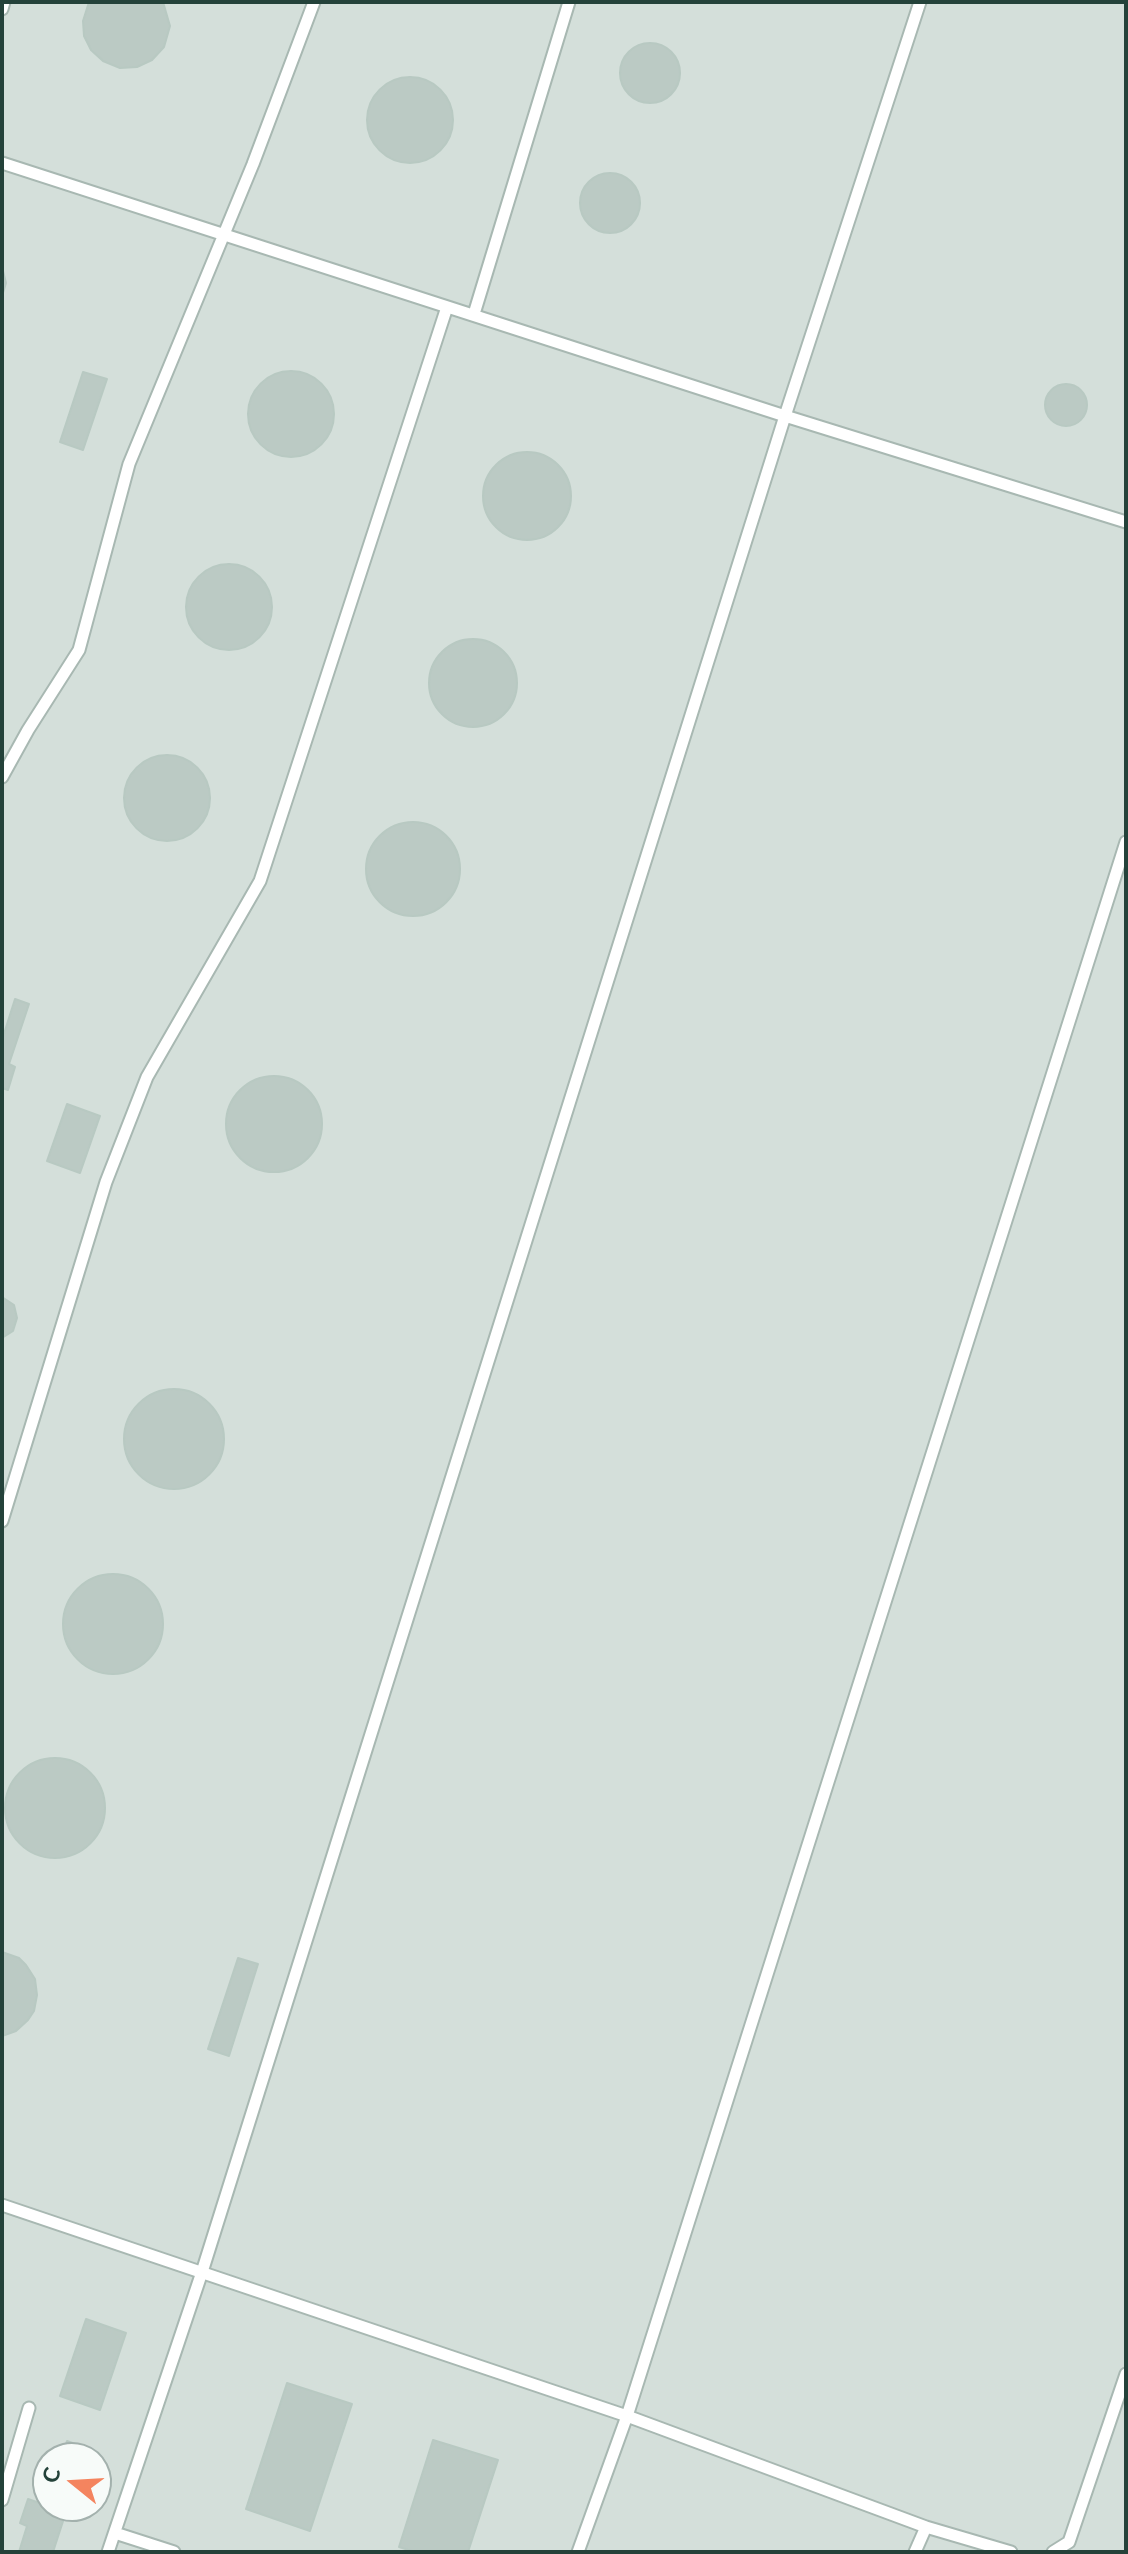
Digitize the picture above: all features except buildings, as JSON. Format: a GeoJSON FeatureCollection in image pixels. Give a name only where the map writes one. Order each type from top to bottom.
{"type":"FeatureCollection","features":[{"type":"Feature","properties":{"kind":"lane"},"geometry":{"type":"LineString","coordinates":[[2,9],[4,2]]}},
{"type":"Feature","properties":{"kind":"lane"},"geometry":{"type":"LineString","coordinates":[[2,777],[79,650],[129,464],[225,233],[314,2]]}},
{"type":"Feature","properties":{"kind":"lane"},"geometry":{"type":"LineString","coordinates":[[474,314],[569,2]]}},
{"type":"Feature","properties":{"kind":"lane"},"geometry":{"type":"LineString","coordinates":[[108,2552],[202,2272],[785,416],[920,2]]}},
{"type":"Feature","properties":{"kind":"lane"},"geometry":{"type":"LineString","coordinates":[[2,163],[785,416],[1126,522]]}},
{"type":"Feature","properties":{"kind":"lane"},"geometry":{"type":"LineString","coordinates":[[2,1521],[106,1182],[147,1077],[260,881],[447,307]]}},
{"type":"Feature","properties":{"kind":"lane"},"geometry":{"type":"LineString","coordinates":[[578,2552],[627,2416],[1126,842]]}},
{"type":"Feature","properties":{"kind":"lane"},"geometry":{"type":"LineString","coordinates":[[2,2219],[4,2206],[627,2416],[926,2527],[1011,2552]]}},
{"type":"Feature","properties":{"kind":"lane"},"geometry":{"type":"LineString","coordinates":[[1053,2552],[1069,2542],[1126,2374]]}},
{"type":"Feature","properties":{"kind":"lane"},"geometry":{"type":"LineString","coordinates":[[2,2500],[29,2408]]}},
{"type":"Feature","properties":{"kind":"lane"},"geometry":{"type":"LineString","coordinates":[[915,2552],[926,2527]]}},
{"type":"Feature","properties":{"kind":"lane"},"geometry":{"type":"LineString","coordinates":[[115,2533],[174,2552]]}},
{"type":"Feature","properties":{"kind":"shaded area"},"geometry":{"type":"Polygon","coordinates":[[[2,2],[1126,2],[1126,2552],[2,2552],[2,2]]]}}]}
